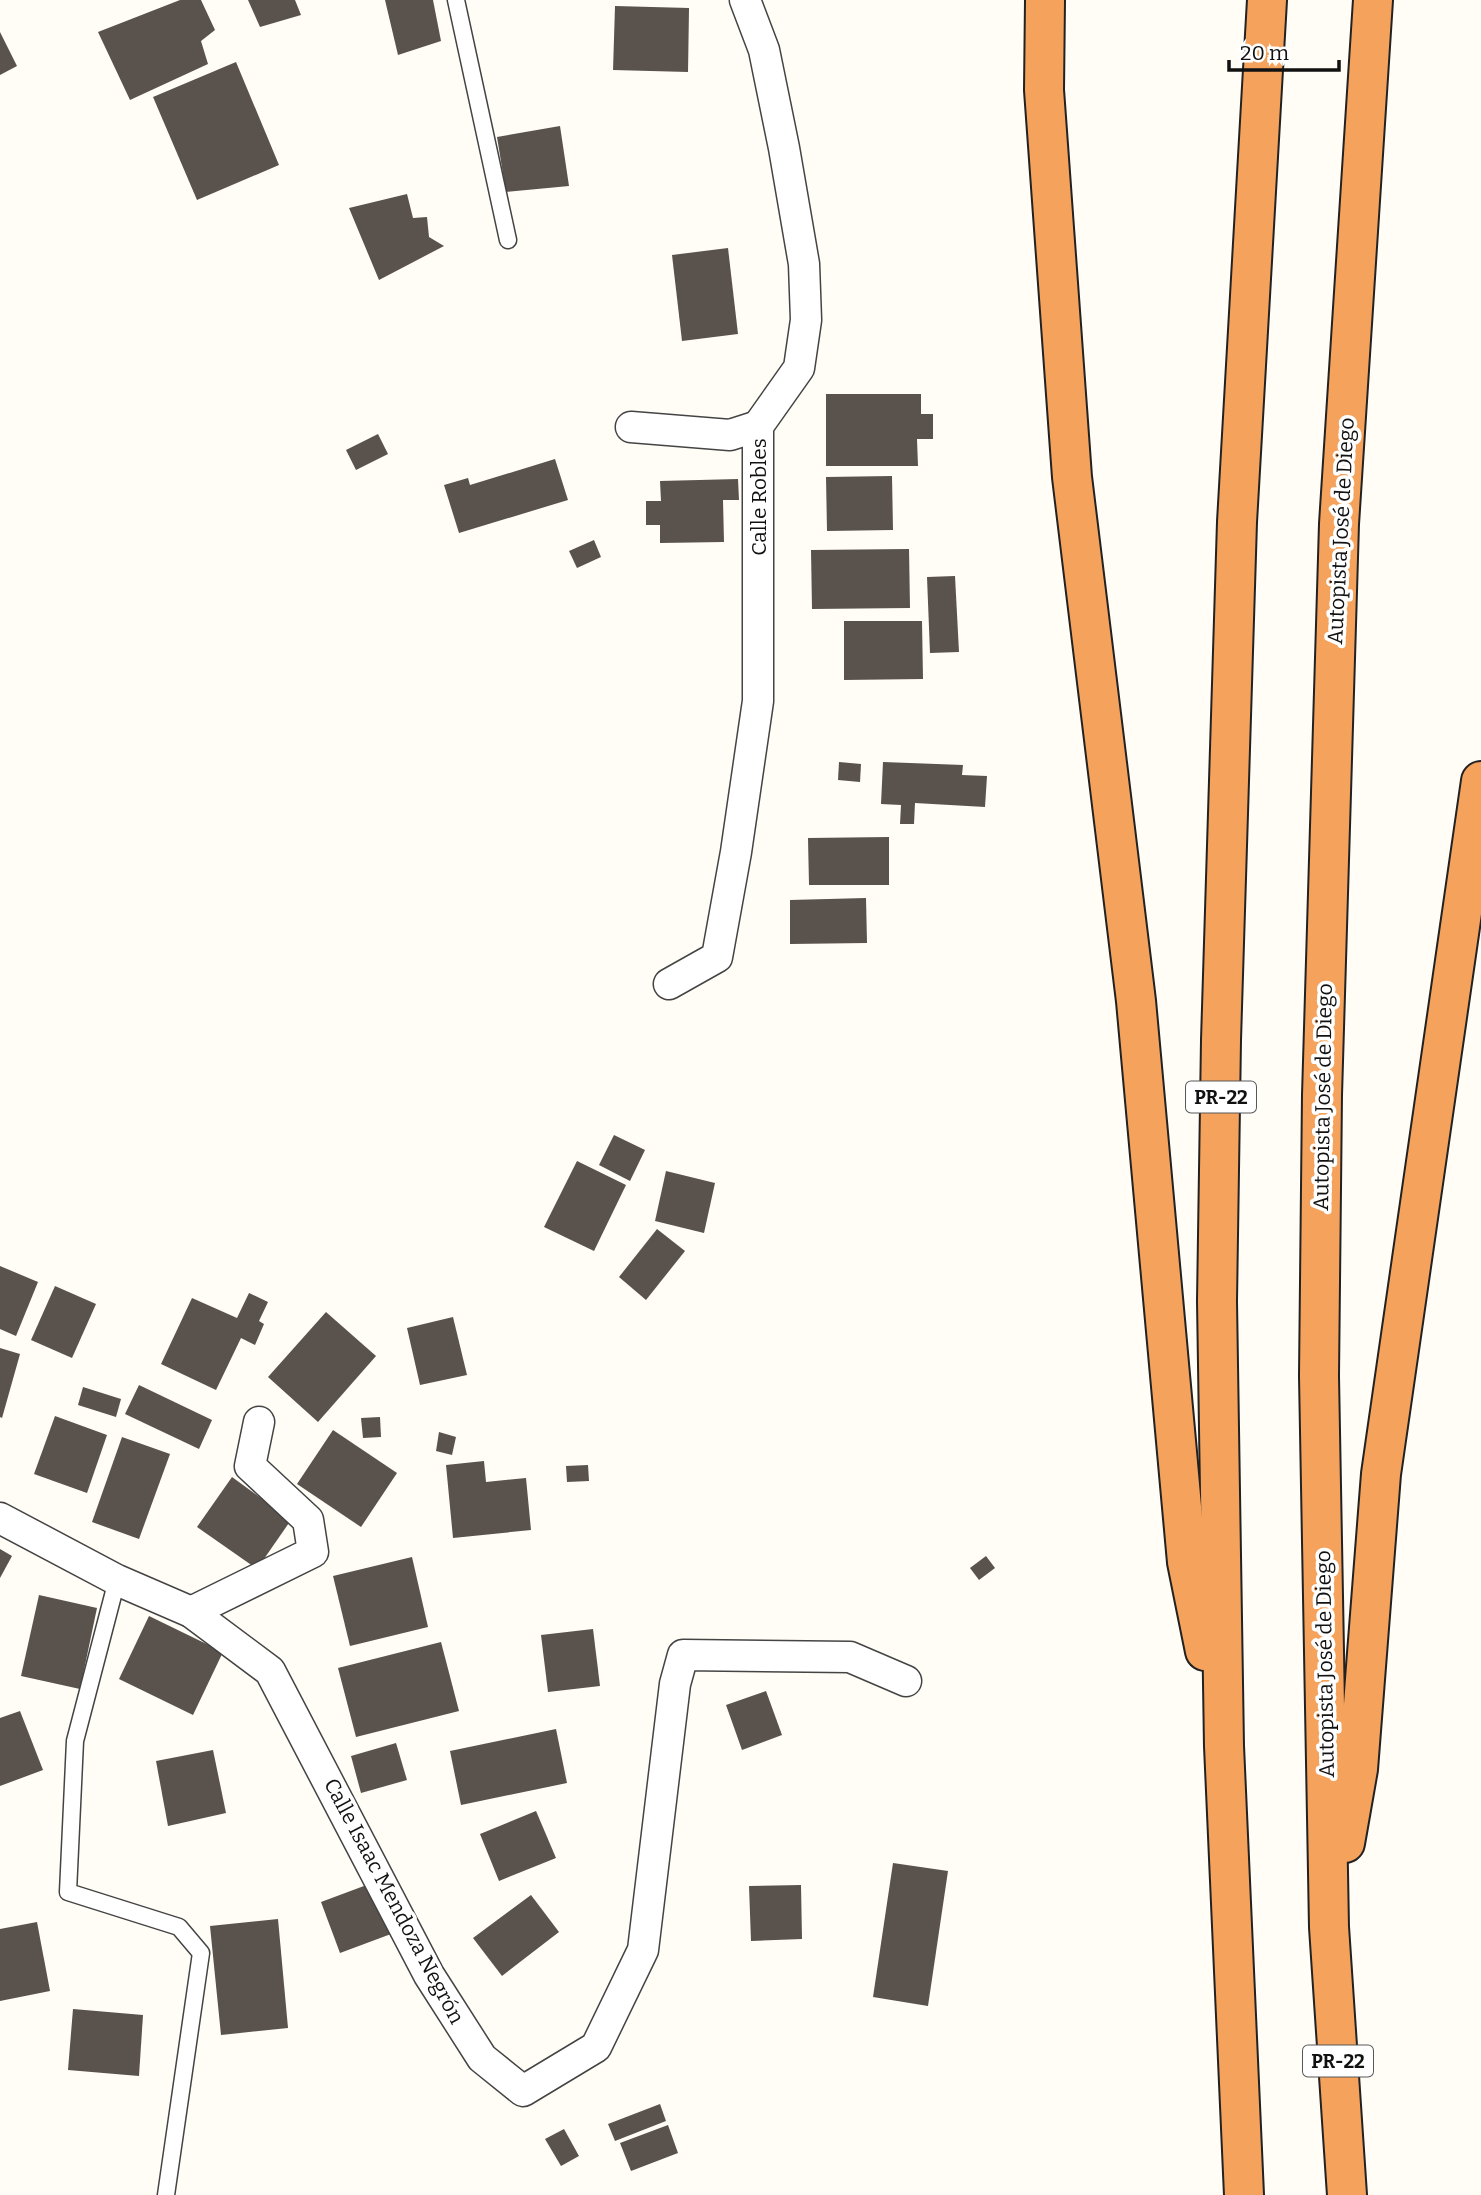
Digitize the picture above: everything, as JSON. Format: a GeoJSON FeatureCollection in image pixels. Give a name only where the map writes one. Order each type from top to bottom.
{"type":"FeatureCollection","features":[{"type":"Feature","properties":{"kind":"highway"},"geometry":{"type":"LineString","coordinates":[[1017,0],[1025,18],[1044,90]]}},
{"type":"Feature","properties":{"kind":"highway"},"geometry":{"type":"LineString","coordinates":[[1045,0],[1044,90],[1072,477],[1136,1001],[1186,1562],[1224,1746]]}},
{"type":"Feature","properties":{"kind":"highway","name":"PR-22"},"geometry":{"type":"LineString","coordinates":[[1244,2195],[1224,1746],[1217,1301],[1221,1054],[1237,522],[1267,0]]}},
{"type":"Feature","properties":{"kind":"highway","name":"Autopista José de Diego"},"geometry":{"type":"LineString","coordinates":[[1347,2195],[1329,1927],[1320,1376],[1322,1095],[1339,524],[1373,0]]}},
{"type":"Feature","properties":{"kind":"highway"},"geometry":{"type":"LineString","coordinates":[[1329,1927],[1358,1769],[1381,1474],[1481,781]]}},
{"type":"Feature","properties":{"kind":"street","name":"Calle Robles"},"geometry":{"type":"LineString","coordinates":[[669,984],[717,957],[736,852],[758,701],[758,426],[799,368],[806,320],[805,275],[784,148],[764,50],[745,0]]}},
{"type":"Feature","properties":{"kind":"street"},"geometry":{"type":"LineString","coordinates":[[631,427],[730,435],[758,426]]}},
{"type":"Feature","properties":{"kind":"street"},"geometry":{"type":"LineString","coordinates":[[191,1612],[313,1552],[308,1520],[250,1466],[259,1422]]}},
{"type":"Feature","properties":{"kind":"street","name":"Calle Isaac Mendoza Negrón"},"geometry":{"type":"LineString","coordinates":[[0,1518],[117,1580],[191,1612],[270,1671],[429,1975],[482,2058],[523,2091],[596,2047],[643,1950],[675,1684],[683,1655],[850,1657],[906,1681]]}},
{"type":"Feature","properties":{"kind":"lane"},"geometry":{"type":"LineString","coordinates":[[456,0],[508,240]]}},
{"type":"Feature","properties":{"kind":"lane"},"geometry":{"type":"LineString","coordinates":[[117,1580],[75,1741],[68,1892],[179,1927],[201,1953],[166,2195]]}},
{"type":"Feature","properties":{"kind":"building"},"geometry":{"type":"Polygon","coordinates":[[[180,0],[201,0],[215,30],[201,41],[208,64],[130,100],[98,32],[180,0]]]}},
{"type":"Feature","properties":{"kind":"building"},"geometry":{"type":"Polygon","coordinates":[[[248,0],[295,0],[301,15],[260,27],[248,0]]]}},
{"type":"Feature","properties":{"kind":"building"},"geometry":{"type":"Polygon","coordinates":[[[385,0],[433,0],[441,41],[398,55],[385,0]]]}},
{"type":"Feature","properties":{"kind":"building"},"geometry":{"type":"Polygon","coordinates":[[[615,6],[689,8],[688,72],[613,70],[615,6]]]}},
{"type":"Feature","properties":{"kind":"building"},"geometry":{"type":"Polygon","coordinates":[[[0,32],[17,66],[0,75],[0,32]]]}},
{"type":"Feature","properties":{"kind":"building"},"geometry":{"type":"Polygon","coordinates":[[[236,62],[279,165],[197,200],[153,97],[236,62]]]}},
{"type":"Feature","properties":{"kind":"building"},"geometry":{"type":"Polygon","coordinates":[[[560,126],[569,186],[506,192],[497,137],[560,126]]]}},
{"type":"Feature","properties":{"kind":"building"},"geometry":{"type":"Polygon","coordinates":[[[407,194],[413,218],[427,217],[429,237],[444,246],[379,280],[349,208],[407,194]]]}},
{"type":"Feature","properties":{"kind":"building"},"geometry":{"type":"Polygon","coordinates":[[[728,248],[738,334],[682,341],[672,255],[728,248]]]}},
{"type":"Feature","properties":{"kind":"building"},"geometry":{"type":"Polygon","coordinates":[[[826,394],[921,394],[921,414],[933,414],[933,439],[917,439],[918,466],[826,466],[826,394]]]}},
{"type":"Feature","properties":{"kind":"building"},"geometry":{"type":"Polygon","coordinates":[[[378,434],[388,454],[356,470],[346,450],[378,434]]]}},
{"type":"Feature","properties":{"kind":"building"},"geometry":{"type":"Polygon","coordinates":[[[555,459],[568,500],[459,533],[444,485],[468,478],[470,485],[555,459]]]}},
{"type":"Feature","properties":{"kind":"building"},"geometry":{"type":"Polygon","coordinates":[[[892,476],[893,530],[827,531],[826,477],[892,476]]]}},
{"type":"Feature","properties":{"kind":"building"},"geometry":{"type":"Polygon","coordinates":[[[738,479],[739,500],[723,500],[724,542],[660,543],[660,525],[646,525],[646,501],[661,501],[660,481],[738,479]]]}},
{"type":"Feature","properties":{"kind":"building"},"geometry":{"type":"Polygon","coordinates":[[[594,540],[601,557],[577,568],[569,551],[594,540]]]}},
{"type":"Feature","properties":{"kind":"building"},"geometry":{"type":"Polygon","coordinates":[[[909,549],[910,608],[812,609],[811,550],[909,549]]]}},
{"type":"Feature","properties":{"kind":"building"},"geometry":{"type":"Polygon","coordinates":[[[955,576],[959,652],[930,653],[927,577],[955,576]]]}},
{"type":"Feature","properties":{"kind":"building"},"geometry":{"type":"Polygon","coordinates":[[[844,621],[922,621],[923,679],[844,680],[844,621]]]}},
{"type":"Feature","properties":{"kind":"building"},"geometry":{"type":"Polygon","coordinates":[[[839,762],[861,764],[860,782],[838,780],[839,762]]]}},
{"type":"Feature","properties":{"kind":"building"},"geometry":{"type":"Polygon","coordinates":[[[883,762],[963,765],[962,775],[987,776],[985,807],[915,803],[914,824],[900,824],[901,805],[881,804],[883,762]]]}},
{"type":"Feature","properties":{"kind":"building"},"geometry":{"type":"Polygon","coordinates":[[[889,837],[889,885],[809,885],[808,838],[889,837]]]}},
{"type":"Feature","properties":{"kind":"building"},"geometry":{"type":"Polygon","coordinates":[[[866,898],[867,943],[790,944],[790,900],[866,898]]]}},
{"type":"Feature","properties":{"kind":"building"},"geometry":{"type":"Polygon","coordinates":[[[614,1135],[645,1150],[630,1181],[599,1165],[614,1135]]]}},
{"type":"Feature","properties":{"kind":"building"},"geometry":{"type":"Polygon","coordinates":[[[577,1161],[626,1185],[594,1251],[544,1227],[577,1161]]]}},
{"type":"Feature","properties":{"kind":"building"},"geometry":{"type":"Polygon","coordinates":[[[666,1171],[715,1183],[704,1233],[655,1221],[666,1171]]]}},
{"type":"Feature","properties":{"kind":"building"},"geometry":{"type":"Polygon","coordinates":[[[657,1229],[685,1251],[646,1300],[619,1277],[657,1229]]]}},
{"type":"Feature","properties":{"kind":"building"},"geometry":{"type":"Polygon","coordinates":[[[0,1266],[38,1282],[16,1336],[0,1329],[0,1266]]]}},
{"type":"Feature","properties":{"kind":"building"},"geometry":{"type":"Polygon","coordinates":[[[55,1286],[96,1304],[72,1358],[31,1340],[55,1286]]]}},
{"type":"Feature","properties":{"kind":"building"},"geometry":{"type":"Polygon","coordinates":[[[249,1293],[268,1302],[259,1321],[264,1324],[255,1345],[241,1338],[216,1390],[161,1364],[192,1298],[237,1318],[249,1293]]]}},
{"type":"Feature","properties":{"kind":"building"},"geometry":{"type":"Polygon","coordinates":[[[326,1312],[376,1356],[318,1422],[268,1377],[326,1312]]]}},
{"type":"Feature","properties":{"kind":"building"},"geometry":{"type":"Polygon","coordinates":[[[453,1317],[467,1375],[420,1385],[407,1328],[453,1317]]]}},
{"type":"Feature","properties":{"kind":"building"},"geometry":{"type":"Polygon","coordinates":[[[0,1348],[20,1354],[2,1418],[0,1417],[0,1348]]]}},
{"type":"Feature","properties":{"kind":"building"},"geometry":{"type":"Polygon","coordinates":[[[139,1385],[212,1420],[199,1449],[125,1414],[139,1385]]]}},
{"type":"Feature","properties":{"kind":"building"},"geometry":{"type":"Polygon","coordinates":[[[83,1387],[121,1399],[116,1417],[78,1405],[83,1387]]]}},
{"type":"Feature","properties":{"kind":"building"},"geometry":{"type":"Polygon","coordinates":[[[55,1416],[107,1435],[87,1493],[34,1474],[55,1416]]]}},
{"type":"Feature","properties":{"kind":"building"},"geometry":{"type":"Polygon","coordinates":[[[380,1417],[381,1437],[363,1438],[361,1418],[380,1417]]]}},
{"type":"Feature","properties":{"kind":"building"},"geometry":{"type":"Polygon","coordinates":[[[333,1430],[397,1473],[361,1527],[297,1484],[333,1430]]]}},
{"type":"Feature","properties":{"kind":"building"},"geometry":{"type":"Polygon","coordinates":[[[439,1432],[456,1437],[452,1455],[436,1451],[439,1432]]]}},
{"type":"Feature","properties":{"kind":"building"},"geometry":{"type":"Polygon","coordinates":[[[122,1437],[170,1454],[139,1539],[92,1522],[122,1437]]]}},
{"type":"Feature","properties":{"kind":"building"},"geometry":{"type":"Polygon","coordinates":[[[484,1461],[486,1482],[526,1478],[531,1530],[453,1538],[446,1465],[484,1461]]]}},
{"type":"Feature","properties":{"kind":"building"},"geometry":{"type":"Polygon","coordinates":[[[588,1465],[589,1481],[567,1482],[566,1466],[588,1465]]]}},
{"type":"Feature","properties":{"kind":"building"},"geometry":{"type":"Polygon","coordinates":[[[232,1477],[291,1520],[257,1569],[197,1527],[232,1477]]]}},
{"type":"Feature","properties":{"kind":"building"},"geometry":{"type":"Polygon","coordinates":[[[0,1549],[12,1556],[0,1578],[0,1549]]]}},
{"type":"Feature","properties":{"kind":"building"},"geometry":{"type":"Polygon","coordinates":[[[986,1556],[995,1568],[979,1580],[970,1568],[986,1556]]]}},
{"type":"Feature","properties":{"kind":"building"},"geometry":{"type":"Polygon","coordinates":[[[412,1557],[428,1627],[350,1646],[333,1576],[412,1557]]]}},
{"type":"Feature","properties":{"kind":"building"},"geometry":{"type":"Polygon","coordinates":[[[39,1595],[97,1608],[80,1689],[21,1676],[39,1595]]]}},
{"type":"Feature","properties":{"kind":"building"},"geometry":{"type":"Polygon","coordinates":[[[149,1616],[223,1652],[193,1715],[119,1679],[149,1616]]]}},
{"type":"Feature","properties":{"kind":"building"},"geometry":{"type":"Polygon","coordinates":[[[593,1629],[600,1686],[548,1692],[541,1635],[593,1629]]]}},
{"type":"Feature","properties":{"kind":"building"},"geometry":{"type":"Polygon","coordinates":[[[441,1642],[459,1711],[356,1737],[338,1668],[441,1642]]]}},
{"type":"Feature","properties":{"kind":"building"},"geometry":{"type":"Polygon","coordinates":[[[766,1691],[782,1735],[742,1750],[726,1705],[766,1691]]]}},
{"type":"Feature","properties":{"kind":"building"},"geometry":{"type":"Polygon","coordinates":[[[20,1711],[43,1770],[0,1786],[0,1718],[20,1711]]]}},
{"type":"Feature","properties":{"kind":"building"},"geometry":{"type":"Polygon","coordinates":[[[556,1729],[567,1783],[461,1805],[450,1751],[556,1729]]]}},
{"type":"Feature","properties":{"kind":"building"},"geometry":{"type":"Polygon","coordinates":[[[396,1743],[407,1780],[361,1793],[351,1756],[396,1743]]]}},
{"type":"Feature","properties":{"kind":"building"},"geometry":{"type":"Polygon","coordinates":[[[213,1750],[226,1813],[168,1826],[156,1761],[213,1750]]]}},
{"type":"Feature","properties":{"kind":"building"},"geometry":{"type":"Polygon","coordinates":[[[536,1811],[556,1858],[499,1881],[480,1834],[536,1811]]]}},
{"type":"Feature","properties":{"kind":"building"},"geometry":{"type":"Polygon","coordinates":[[[893,1863],[948,1871],[928,2006],[873,1997],[893,1863]]]}},
{"type":"Feature","properties":{"kind":"building"},"geometry":{"type":"Polygon","coordinates":[[[372,1883],[391,1934],[340,1953],[321,1902],[372,1883]]]}},
{"type":"Feature","properties":{"kind":"building"},"geometry":{"type":"Polygon","coordinates":[[[801,1885],[802,1939],[751,1941],[749,1886],[801,1885]]]}},
{"type":"Feature","properties":{"kind":"building"},"geometry":{"type":"Polygon","coordinates":[[[531,1895],[559,1932],[502,1976],[473,1938],[531,1895]]]}},
{"type":"Feature","properties":{"kind":"building"},"geometry":{"type":"Polygon","coordinates":[[[278,1919],[288,2028],[221,2035],[210,1926],[278,1919]]]}},
{"type":"Feature","properties":{"kind":"building"},"geometry":{"type":"Polygon","coordinates":[[[37,1922],[50,1991],[0,2001],[0,1929],[37,1922]]]}},
{"type":"Feature","properties":{"kind":"building"},"geometry":{"type":"Polygon","coordinates":[[[73,2009],[143,2015],[139,2076],[68,2070],[73,2009]]]}},
{"type":"Feature","properties":{"kind":"building"},"geometry":{"type":"Polygon","coordinates":[[[660,2104],[666,2121],[615,2141],[608,2124],[660,2104]]]}},
{"type":"Feature","properties":{"kind":"building"},"geometry":{"type":"Polygon","coordinates":[[[668,2125],[678,2153],[631,2171],[620,2143],[668,2125]]]}},
{"type":"Feature","properties":{"kind":"building"},"geometry":{"type":"Polygon","coordinates":[[[564,2129],[579,2156],[561,2166],[545,2139],[564,2129]]]}}]}
